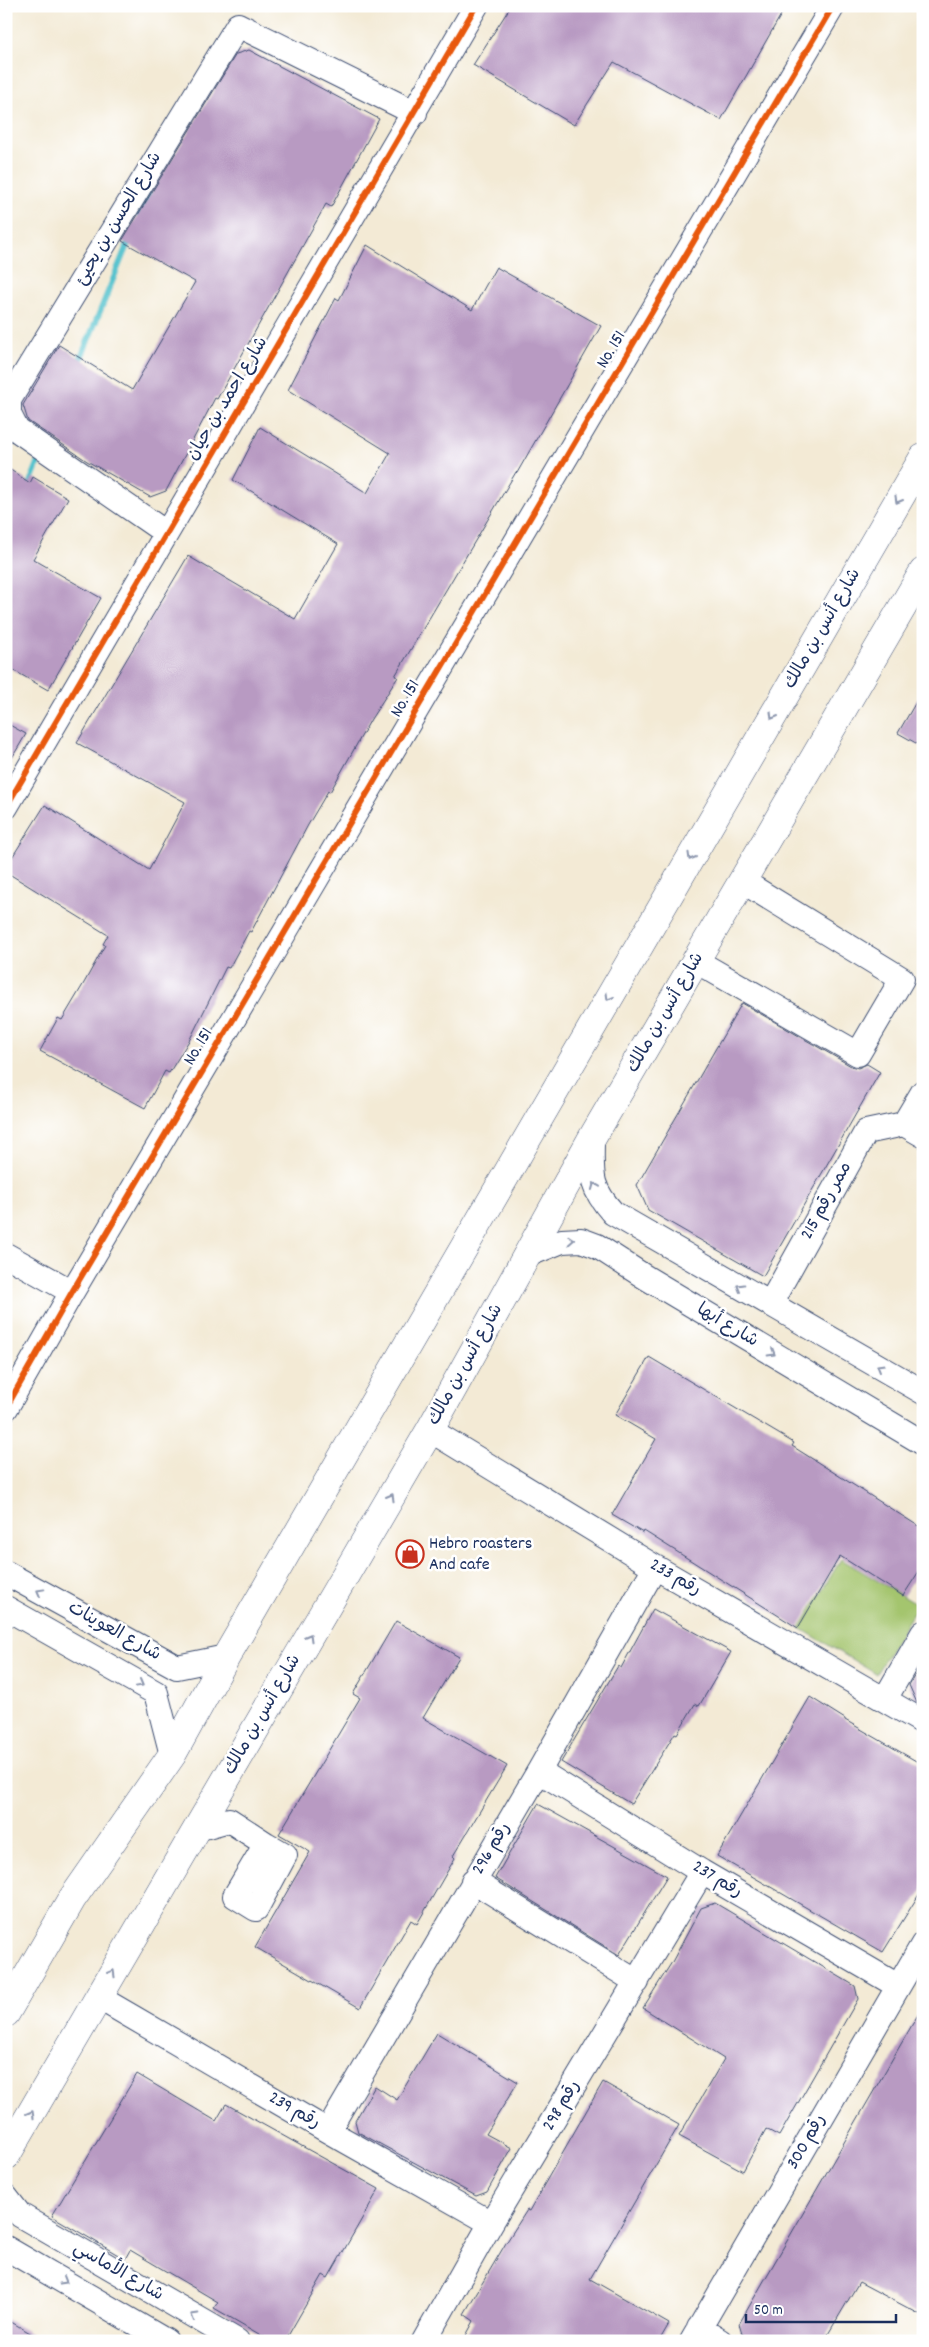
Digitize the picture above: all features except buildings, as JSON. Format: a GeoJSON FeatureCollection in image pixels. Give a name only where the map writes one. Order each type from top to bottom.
{"type":"FeatureCollection","features":[{"type":"Feature","properties":{"kind":"main road","name":"شارع أنس بن مالك"},"geometry":{"type":"LineString","coordinates":[[6,2013],[72,1899],[172,1754],[226,1657],[923,458]]}},
{"type":"Feature","properties":{"kind":"main road","name":"شارع أنس بن مالك"},"geometry":{"type":"LineString","coordinates":[[6,2156],[430,1430],[592,1138],[923,572]]}},
{"type":"Feature","properties":{"kind":"street","name":"شارع احمد بن حيان"},"geometry":{"type":"LineString","coordinates":[[6,807],[415,114],[476,6]]}},
{"type":"Feature","properties":{"kind":"street","name":"No. 151"},"geometry":{"type":"LineString","coordinates":[[6,1408],[72,1292],[833,6]]}},
{"type":"Feature","properties":{"kind":"street","name":"شارع الحسن بن يحيئ"},"geometry":{"type":"LineString","coordinates":[[166,533],[17,430],[9,414],[9,400],[238,25],[415,114]]}},
{"type":"Feature","properties":{"kind":"street"},"geometry":{"type":"LineString","coordinates":[[696,961],[858,1054],[902,979],[742,881]]}},
{"type":"Feature","properties":{"kind":"street"},"geometry":{"type":"LineString","coordinates":[[914,1130],[923,1092]]}},
{"type":"Feature","properties":{"kind":"street","name":"ممر رقم 215"},"geometry":{"type":"LineString","coordinates":[[770,1304],[866,1132],[914,1130]]}},
{"type":"Feature","properties":{"kind":"street"},"geometry":{"type":"LineString","coordinates":[[592,1138],[592,1180],[601,1199],[613,1213],[641,1231],[923,1392]]}},
{"type":"Feature","properties":{"kind":"street"},"geometry":{"type":"LineString","coordinates":[[622,1262],[641,1231]]}},
{"type":"Feature","properties":{"kind":"street","name":"شارع أبها"},"geometry":{"type":"LineString","coordinates":[[525,1256],[562,1241],[581,1240],[597,1246],[921,1436]]}},
{"type":"Feature","properties":{"kind":"street"},"geometry":{"type":"LineString","coordinates":[[6,1254],[72,1292]]}},
{"type":"Feature","properties":{"kind":"street","name":"رقم 233"},"geometry":{"type":"LineString","coordinates":[[430,1430],[655,1567],[923,1722]]}},
{"type":"Feature","properties":{"kind":"street","name":"رقم 296"},"geometry":{"type":"LineString","coordinates":[[328,2131],[539,1771],[655,1567]]}},
{"type":"Feature","properties":{"kind":"street","name":"شارع العوينات"},"geometry":{"type":"LineString","coordinates":[[6,1573],[177,1667],[226,1657]]}},
{"type":"Feature","properties":{"kind":"street","name":"شارع العوينات"},"geometry":{"type":"LineString","coordinates":[[6,1608],[156,1693],[172,1754]]}},
{"type":"Feature","properties":{"kind":"street"},"geometry":{"type":"LineString","coordinates":[[94,1659],[118,1664],[125,1663],[128,1657],[123,1645],[105,1629]]}},
{"type":"Feature","properties":{"kind":"street"},"geometry":{"type":"LineString","coordinates":[[885,1700],[923,1633]]}},
{"type":"Feature","properties":{"kind":"street","name":"رقم 237"},"geometry":{"type":"LineString","coordinates":[[539,1771],[702,1872],[898,1986]]}},
{"type":"Feature","properties":{"kind":"street"},"geometry":{"type":"LineString","coordinates":[[196,1829],[229,1820],[266,1844]]}},
{"type":"Feature","properties":{"kind":"street","name":"رقم 298"},"geometry":{"type":"LineString","coordinates":[[424,2341],[491,2223],[702,1872]]}},
{"type":"Feature","properties":{"kind":"street"},"geometry":{"type":"LineString","coordinates":[[473,1881],[637,1982]]}},
{"type":"Feature","properties":{"kind":"street","name":"رقم 300"},"geometry":{"type":"LineString","coordinates":[[696,2334],[923,1944]]}},
{"type":"Feature","properties":{"kind":"street","name":"رقم 239"},"geometry":{"type":"LineString","coordinates":[[98,1997],[328,2131],[491,2223]]}},
{"type":"Feature","properties":{"kind":"street","name":"شارع الأماسي"},"geometry":{"type":"LineString","coordinates":[[6,2197],[20,2215],[237,2341]]}},
{"type":"Feature","properties":{"kind":"street"},"geometry":{"type":"LineString","coordinates":[[36,2265],[52,2234]]}},
{"type":"Feature","properties":{"kind":"street","name":"شارع الأماسي"},"geometry":{"type":"LineString","coordinates":[[6,2248],[166,2341]]}},
{"type":"Feature","properties":{"kind":"street"},"geometry":{"type":"LineString","coordinates":[[696,2334],[720,2341]]}},
{"type":"Feature","properties":{"kind":"green space"},"geometry":{"type":"Polygon","coordinates":[[[841,1559],[918,1605],[876,1674],[800,1628],[841,1559]]]}},
{"type":"Feature","properties":{"kind":"waterway"},"geometry":{"type":"LineString","coordinates":[[139,215],[148,192]]}},
{"type":"Feature","properties":{"kind":"waterway"},"geometry":{"type":"LineString","coordinates":[[78,365],[130,238]]}},
{"type":"Feature","properties":{"kind":"waterway"},"geometry":{"type":"LineString","coordinates":[[27,491],[42,453]]}},
{"type":"Feature","properties":{"kind":"cycle path"},"geometry":{"type":"LineString","coordinates":[[6,807],[476,6]]}},
{"type":"Feature","properties":{"kind":"cycle path"},"geometry":{"type":"LineString","coordinates":[[6,1408],[72,1292],[833,6]]}},
{"type":"Feature","properties":{"kind":"place","name":"Hebro roasters And cafe"},"geometry":{"type":"Point","coordinates":[410,1554]}}]}
